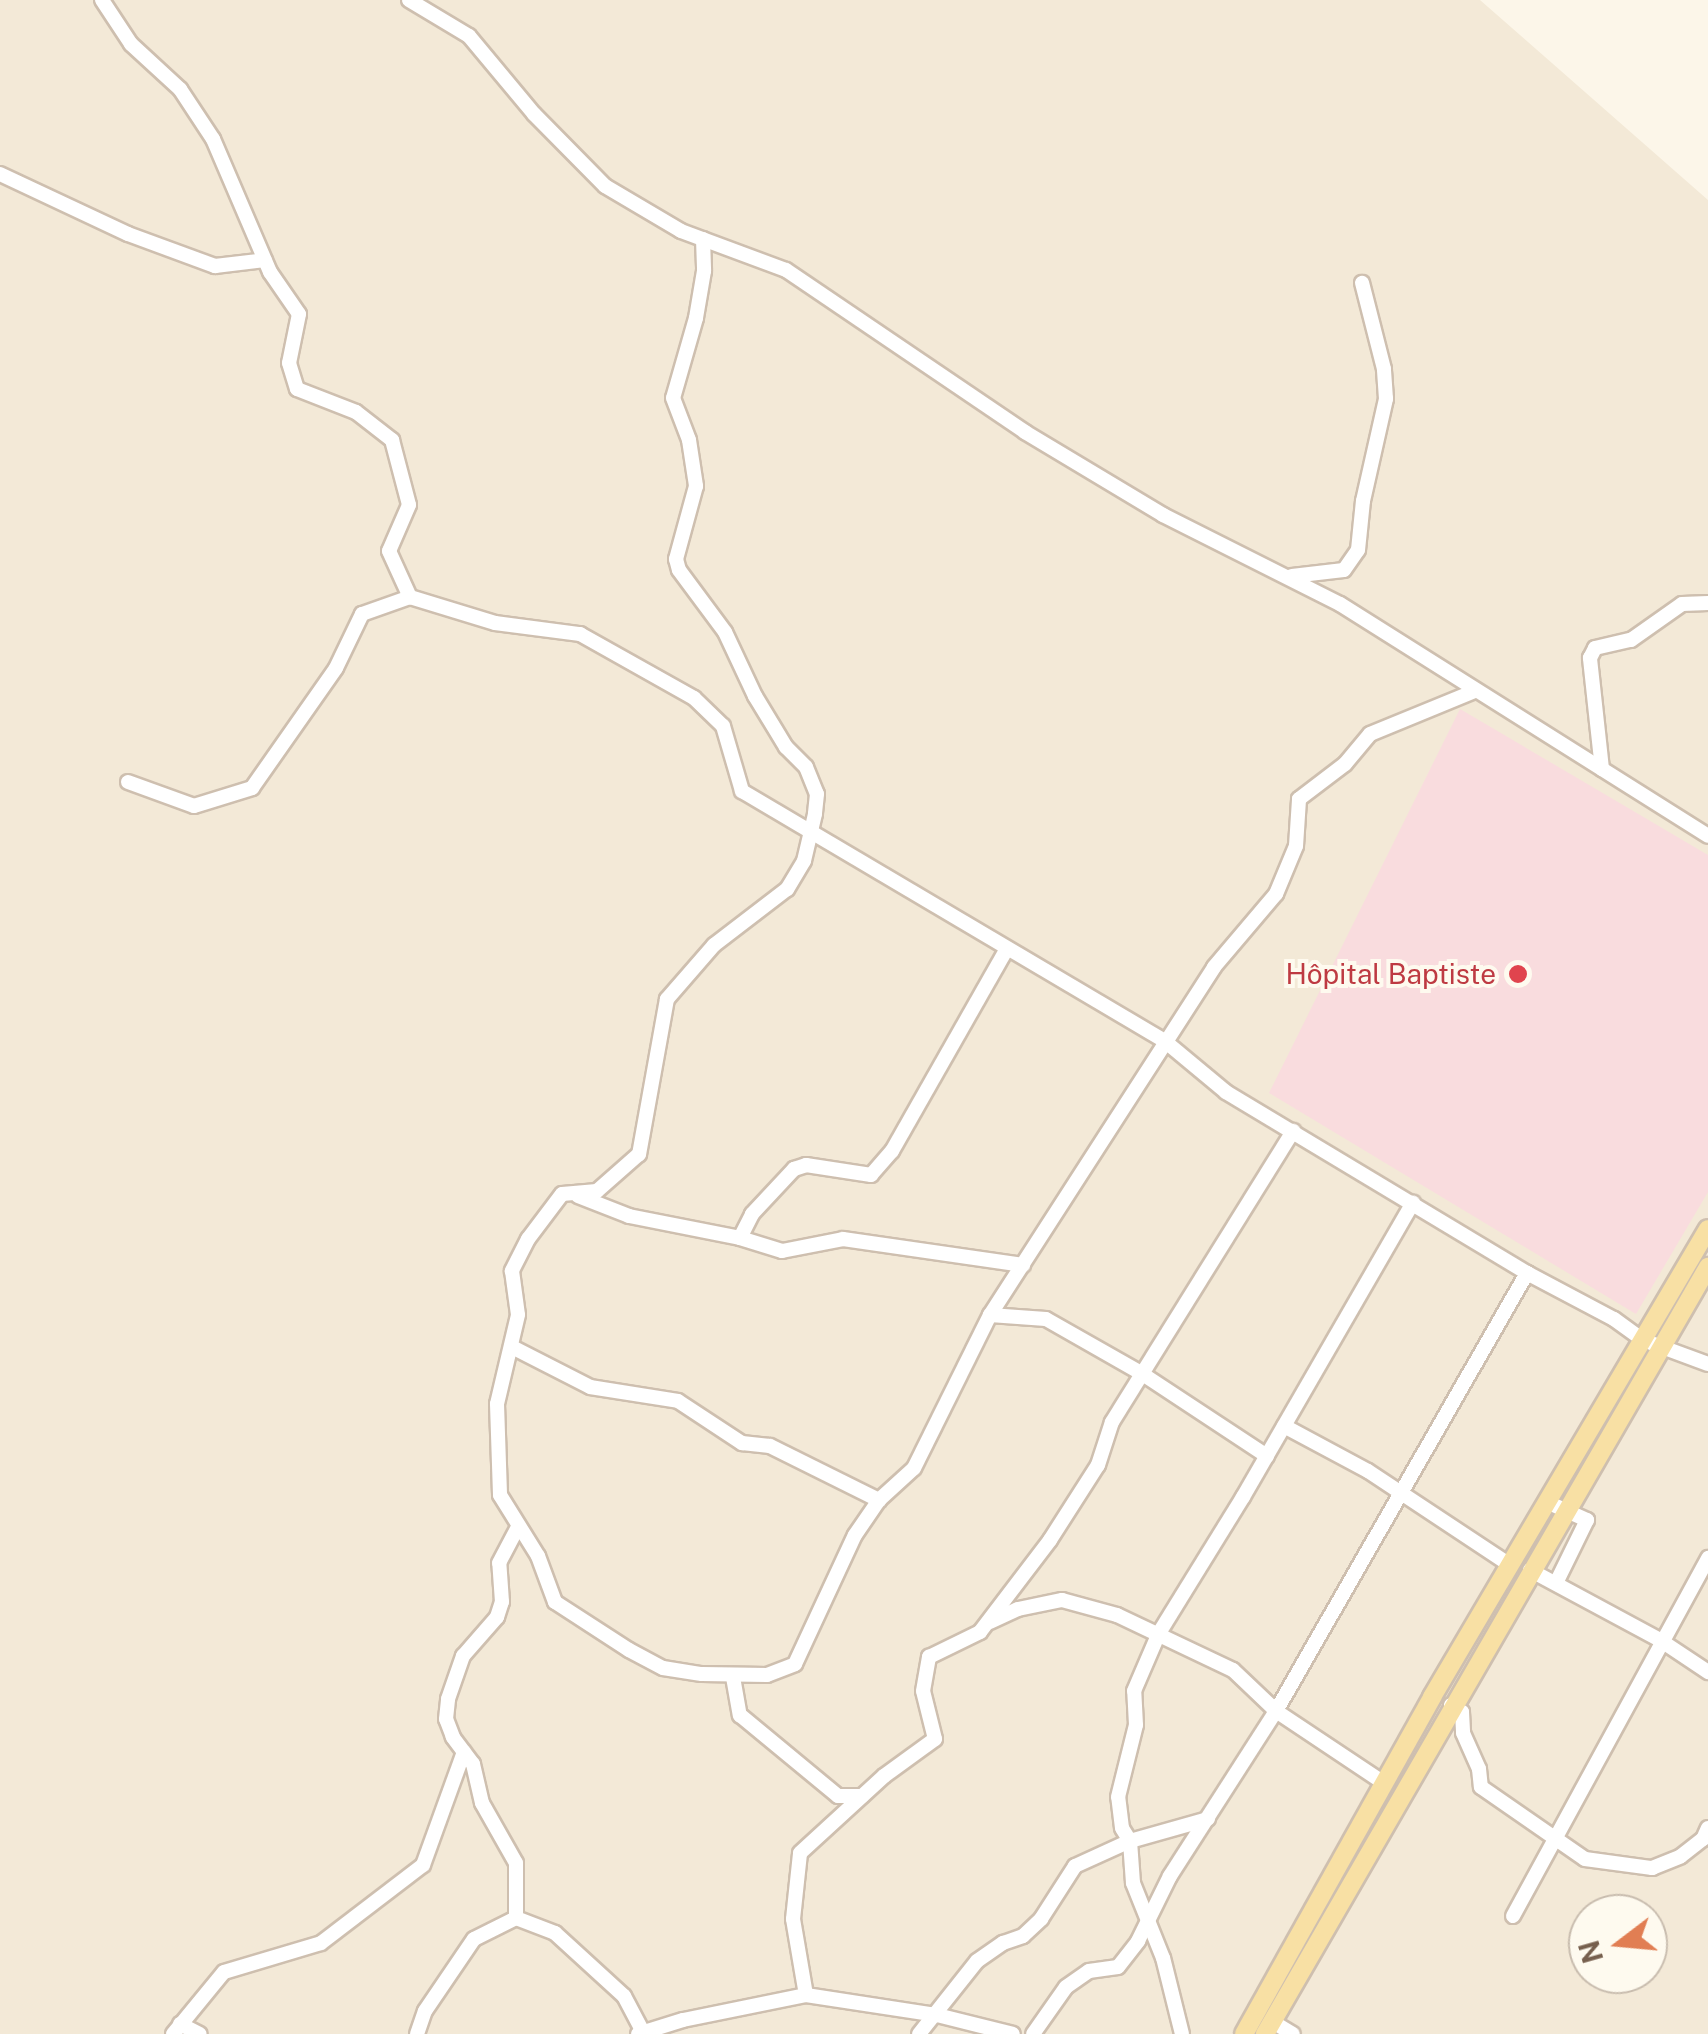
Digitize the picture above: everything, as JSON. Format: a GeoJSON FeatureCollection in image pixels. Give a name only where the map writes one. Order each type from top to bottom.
{"type":"FeatureCollection","features":[{"type":"Feature","properties":{"kind":"main road"},"geometry":{"type":"LineString","coordinates":[[1244,2034],[1510,1565],[1708,1229]]}},
{"type":"Feature","properties":{"kind":"main road"},"geometry":{"type":"LineString","coordinates":[[1269,2028],[1451,1705],[1708,1267]]}},
{"type":"Feature","properties":{"kind":"street"},"geometry":{"type":"LineString","coordinates":[[102,0],[131,44],[180,90],[213,139],[265,260],[299,314],[289,362],[296,389],[356,412],[392,440],[409,505],[389,551],[410,596]]}},
{"type":"Feature","properties":{"kind":"street"},"geometry":{"type":"LineString","coordinates":[[409,0],[469,36],[534,114],[605,186],[680,231],[786,270],[1025,432],[1177,522],[1291,576],[1708,836]]}},
{"type":"Feature","properties":{"kind":"street"},"geometry":{"type":"LineString","coordinates":[[0,174],[128,234],[215,266],[265,260]]}},
{"type":"Feature","properties":{"kind":"street"},"geometry":{"type":"LineString","coordinates":[[703,239],[704,271],[696,318],[672,398],[689,440],[696,486],[676,558],[679,570],[725,632],[754,696],[786,747],[806,768],[817,794],[804,861],[787,889],[714,946],[667,1000],[639,1154],[607,1185],[562,1194],[512,1271],[518,1315],[498,1404],[496,1452],[500,1495],[538,1556],[555,1602],[580,1620],[663,1668],[733,1676],[778,1672],[799,1659],[855,1535],[879,1500],[914,1468],[990,1315],[1214,967],[1276,894],[1294,855],[1296,806],[1305,792],[1345,764],[1370,734],[1475,690]]}},
{"type":"Feature","properties":{"kind":"street"},"geometry":{"type":"LineString","coordinates":[[1291,576],[1344,570],[1358,550],[1363,501],[1386,399],[1384,369],[1362,282]]}},
{"type":"Feature","properties":{"kind":"street"},"geometry":{"type":"LineString","coordinates":[[128,782],[194,806],[252,788],[336,668],[362,614],[410,596],[494,623],[580,634],[694,698],[723,726],[742,791],[1166,1042],[1226,1092],[1527,1273],[1643,1340],[1663,1344],[1708,1364]]}},
{"type":"Feature","properties":{"kind":"street"},"geometry":{"type":"LineString","coordinates":[[1602,769],[1590,658],[1594,648],[1631,640],[1682,604],[1708,602]]}},
{"type":"Feature","properties":{"kind":"street"},"geometry":{"type":"LineString","coordinates":[[740,1238],[752,1214],[794,1169],[806,1165],[872,1175],[892,1151],[1006,950]]}},
{"type":"Feature","properties":{"kind":"street"},"geometry":{"type":"LineString","coordinates":[[985,1625],[1050,1540],[1092,1475],[1112,1422],[1293,1130]]}},
{"type":"Feature","properties":{"kind":"street"},"geometry":{"type":"LineString","coordinates":[[573,1194],[629,1216],[740,1238],[782,1251],[843,1239],[1023,1264]]}},
{"type":"Feature","properties":{"kind":"street"},"geometry":{"type":"LineString","coordinates":[[1182,2034],[1149,1920],[1133,1883],[1130,1842],[1122,1828],[1118,1797],[1136,1725],[1134,1690],[1159,1633],[1413,1203]]}},
{"type":"Feature","properties":{"kind":"street"},"geometry":{"type":"LineString","coordinates":[[1033,2034],[1066,1987],[1090,1972],[1118,1967],[1149,1920],[1170,1876],[1276,1711],[1527,1273]]}},
{"type":"Feature","properties":{"kind":"street"},"geometry":{"type":"LineString","coordinates":[[1692,1294],[1708,1283]]}},
{"type":"Feature","properties":{"kind":"street"},"geometry":{"type":"LineString","coordinates":[[990,1315],[1046,1320],[1141,1374],[1267,1456]]}},
{"type":"Feature","properties":{"kind":"street"},"geometry":{"type":"LineString","coordinates":[[512,1347],[590,1387],[678,1401],[742,1443],[770,1446],[799,1458],[879,1500]]}},
{"type":"Feature","properties":{"kind":"street"},"geometry":{"type":"LineString","coordinates":[[1284,1426],[1401,1492],[1510,1565]]}},
{"type":"Feature","properties":{"kind":"street"},"geometry":{"type":"LineString","coordinates":[[1547,1502],[1587,1520],[1556,1583]]}},
{"type":"Feature","properties":{"kind":"street"},"geometry":{"type":"LineString","coordinates":[[516,1918],[516,1863],[482,1803],[474,1764],[446,1718],[448,1699],[463,1656],[497,1617],[502,1602],[498,1562],[518,1527]]}},
{"type":"Feature","properties":{"kind":"street"},"geometry":{"type":"LineString","coordinates":[[1512,1916],[1708,1558]]}},
{"type":"Feature","properties":{"kind":"street"},"geometry":{"type":"LineString","coordinates":[[1530,1570],[1660,1640],[1708,1672]]}},
{"type":"Feature","properties":{"kind":"street"},"geometry":{"type":"LineString","coordinates":[[806,1995],[792,1918],[800,1853],[862,1796],[935,1739],[923,1690],[929,1657],[962,1643],[985,1625],[1018,1609],[1068,1600],[1159,1633],[1233,1670],[1276,1711],[1384,1784]]}},
{"type":"Feature","properties":{"kind":"street"},"geometry":{"type":"LineString","coordinates":[[733,1676],[740,1715],[838,1796],[862,1796]]}},
{"type":"Feature","properties":{"kind":"street"},"geometry":{"type":"LineString","coordinates":[[1451,1705],[1462,1712],[1463,1733],[1480,1769],[1481,1788],[1592,1862],[1652,1868],[1681,1856],[1703,1839],[1708,1828]]}},
{"type":"Feature","properties":{"kind":"street"},"geometry":{"type":"LineString","coordinates":[[200,2034],[177,2029],[224,1972],[321,1943],[423,1865],[464,1752]]}},
{"type":"Feature","properties":{"kind":"street"},"geometry":{"type":"LineString","coordinates":[[919,2034],[977,1961],[1002,1943],[1023,1936],[1040,1918],[1075,1866],[1130,1842],[1209,1819]]}},
{"type":"Feature","properties":{"kind":"street"},"geometry":{"type":"LineString","coordinates":[[416,2034],[424,2011],[474,1939],[516,1918],[555,1934],[624,1996],[642,2033],[806,1995],[937,2015],[1013,2034]]}},
{"type":"Feature","properties":{"kind":"street"},"geometry":{"type":"LineString","coordinates":[[1269,2028],[1293,2034]]}},
{"type":"Feature","properties":{"kind":"shaded area"},"geometry":{"type":"Polygon","coordinates":[[[0,0],[1480,0],[1708,200],[1708,2034],[0,2034],[0,0]]]}},
{"type":"Feature","properties":{"kind":"shaded area","name":"Hôpital Baptiste"},"geometry":{"type":"Polygon","coordinates":[[[1460,709],[1708,855],[1708,1192],[1636,1314],[1269,1093],[1460,709]]]}},
{"type":"Feature","properties":{"kind":"place","name":"Hôpital Baptiste"},"geometry":{"type":"Point","coordinates":[1518,974]}}]}
